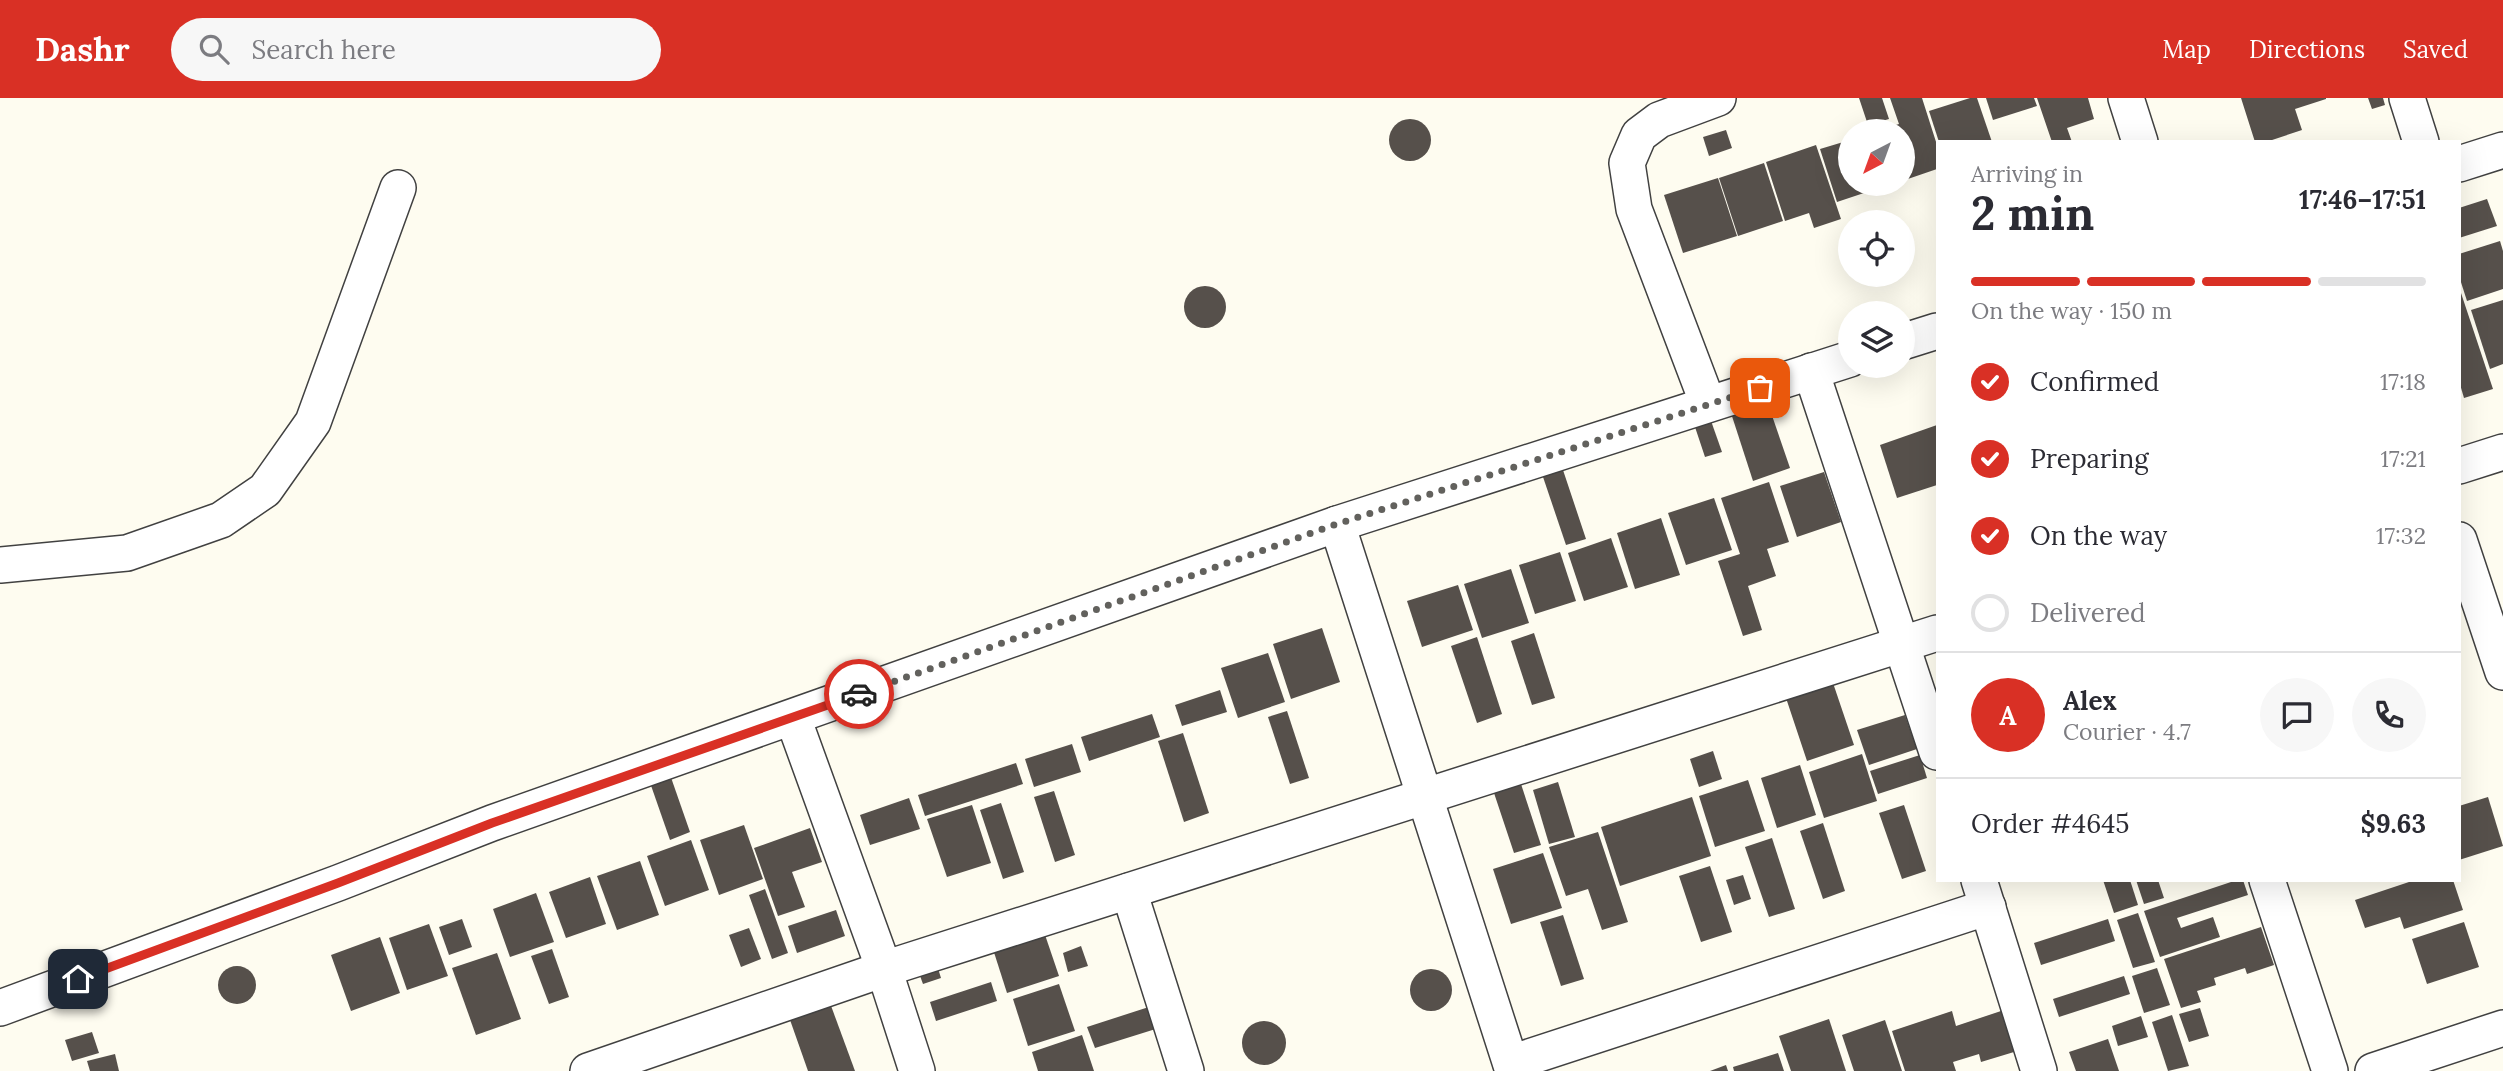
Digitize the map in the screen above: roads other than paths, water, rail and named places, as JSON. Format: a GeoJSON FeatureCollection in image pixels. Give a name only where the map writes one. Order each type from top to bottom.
{"type":"FeatureCollection","features":[{"type":"Feature","properties":{"kind":"street"},"geometry":{"type":"LineString","coordinates":[[1709,404],[1634,209],[1627,163],[1639,135],[1659,120],[1717,98]]}},
{"type":"Feature","properties":{"kind":"street"},"geometry":{"type":"LineString","coordinates":[[2126,98],[2139,140]]}},
{"type":"Feature","properties":{"kind":"street"},"geometry":{"type":"LineString","coordinates":[[2407,98],[2420,140]]}},
{"type":"Feature","properties":{"kind":"street"},"geometry":{"type":"LineString","coordinates":[[2461,163],[2503,150]]}},
{"type":"Feature","properties":{"kind":"street"},"geometry":{"type":"LineString","coordinates":[[0,565],[127,553],[221,520],[265,489],[313,422],[398,188]]}},
{"type":"Feature","properties":{"kind":"street"},"geometry":{"type":"LineString","coordinates":[[1915,338],[1936,331]]}},
{"type":"Feature","properties":{"kind":"street"},"geometry":{"type":"LineString","coordinates":[[0,1008],[492,823],[1337,524],[1838,363]]}},
{"type":"Feature","properties":{"kind":"street"},"geometry":{"type":"LineString","coordinates":[[1811,371],[1936,749]]}},
{"type":"Feature","properties":{"kind":"street"},"geometry":{"type":"LineString","coordinates":[[2461,465],[2503,452]]}},
{"type":"Feature","properties":{"kind":"street"},"geometry":{"type":"LineString","coordinates":[[1337,524],[1512,1067],[1984,893],[2039,1071]]}},
{"type":"Feature","properties":{"kind":"street"},"geometry":{"type":"LineString","coordinates":[[2461,546],[2503,672]]}},
{"type":"Feature","properties":{"kind":"street"},"geometry":{"type":"LineString","coordinates":[[588,1071],[884,969],[1936,633]]}},
{"type":"Feature","properties":{"kind":"street"},"geometry":{"type":"LineString","coordinates":[[793,718],[884,969],[917,1071]]}},
{"type":"Feature","properties":{"kind":"street"},"geometry":{"type":"LineString","coordinates":[[2268,882],[2330,1071]]}},
{"type":"Feature","properties":{"kind":"street"},"geometry":{"type":"LineString","coordinates":[[1129,891],[1186,1071]]}},
{"type":"Feature","properties":{"kind":"street"},"geometry":{"type":"LineString","coordinates":[[2373,1071],[2503,1028]]}}]}
